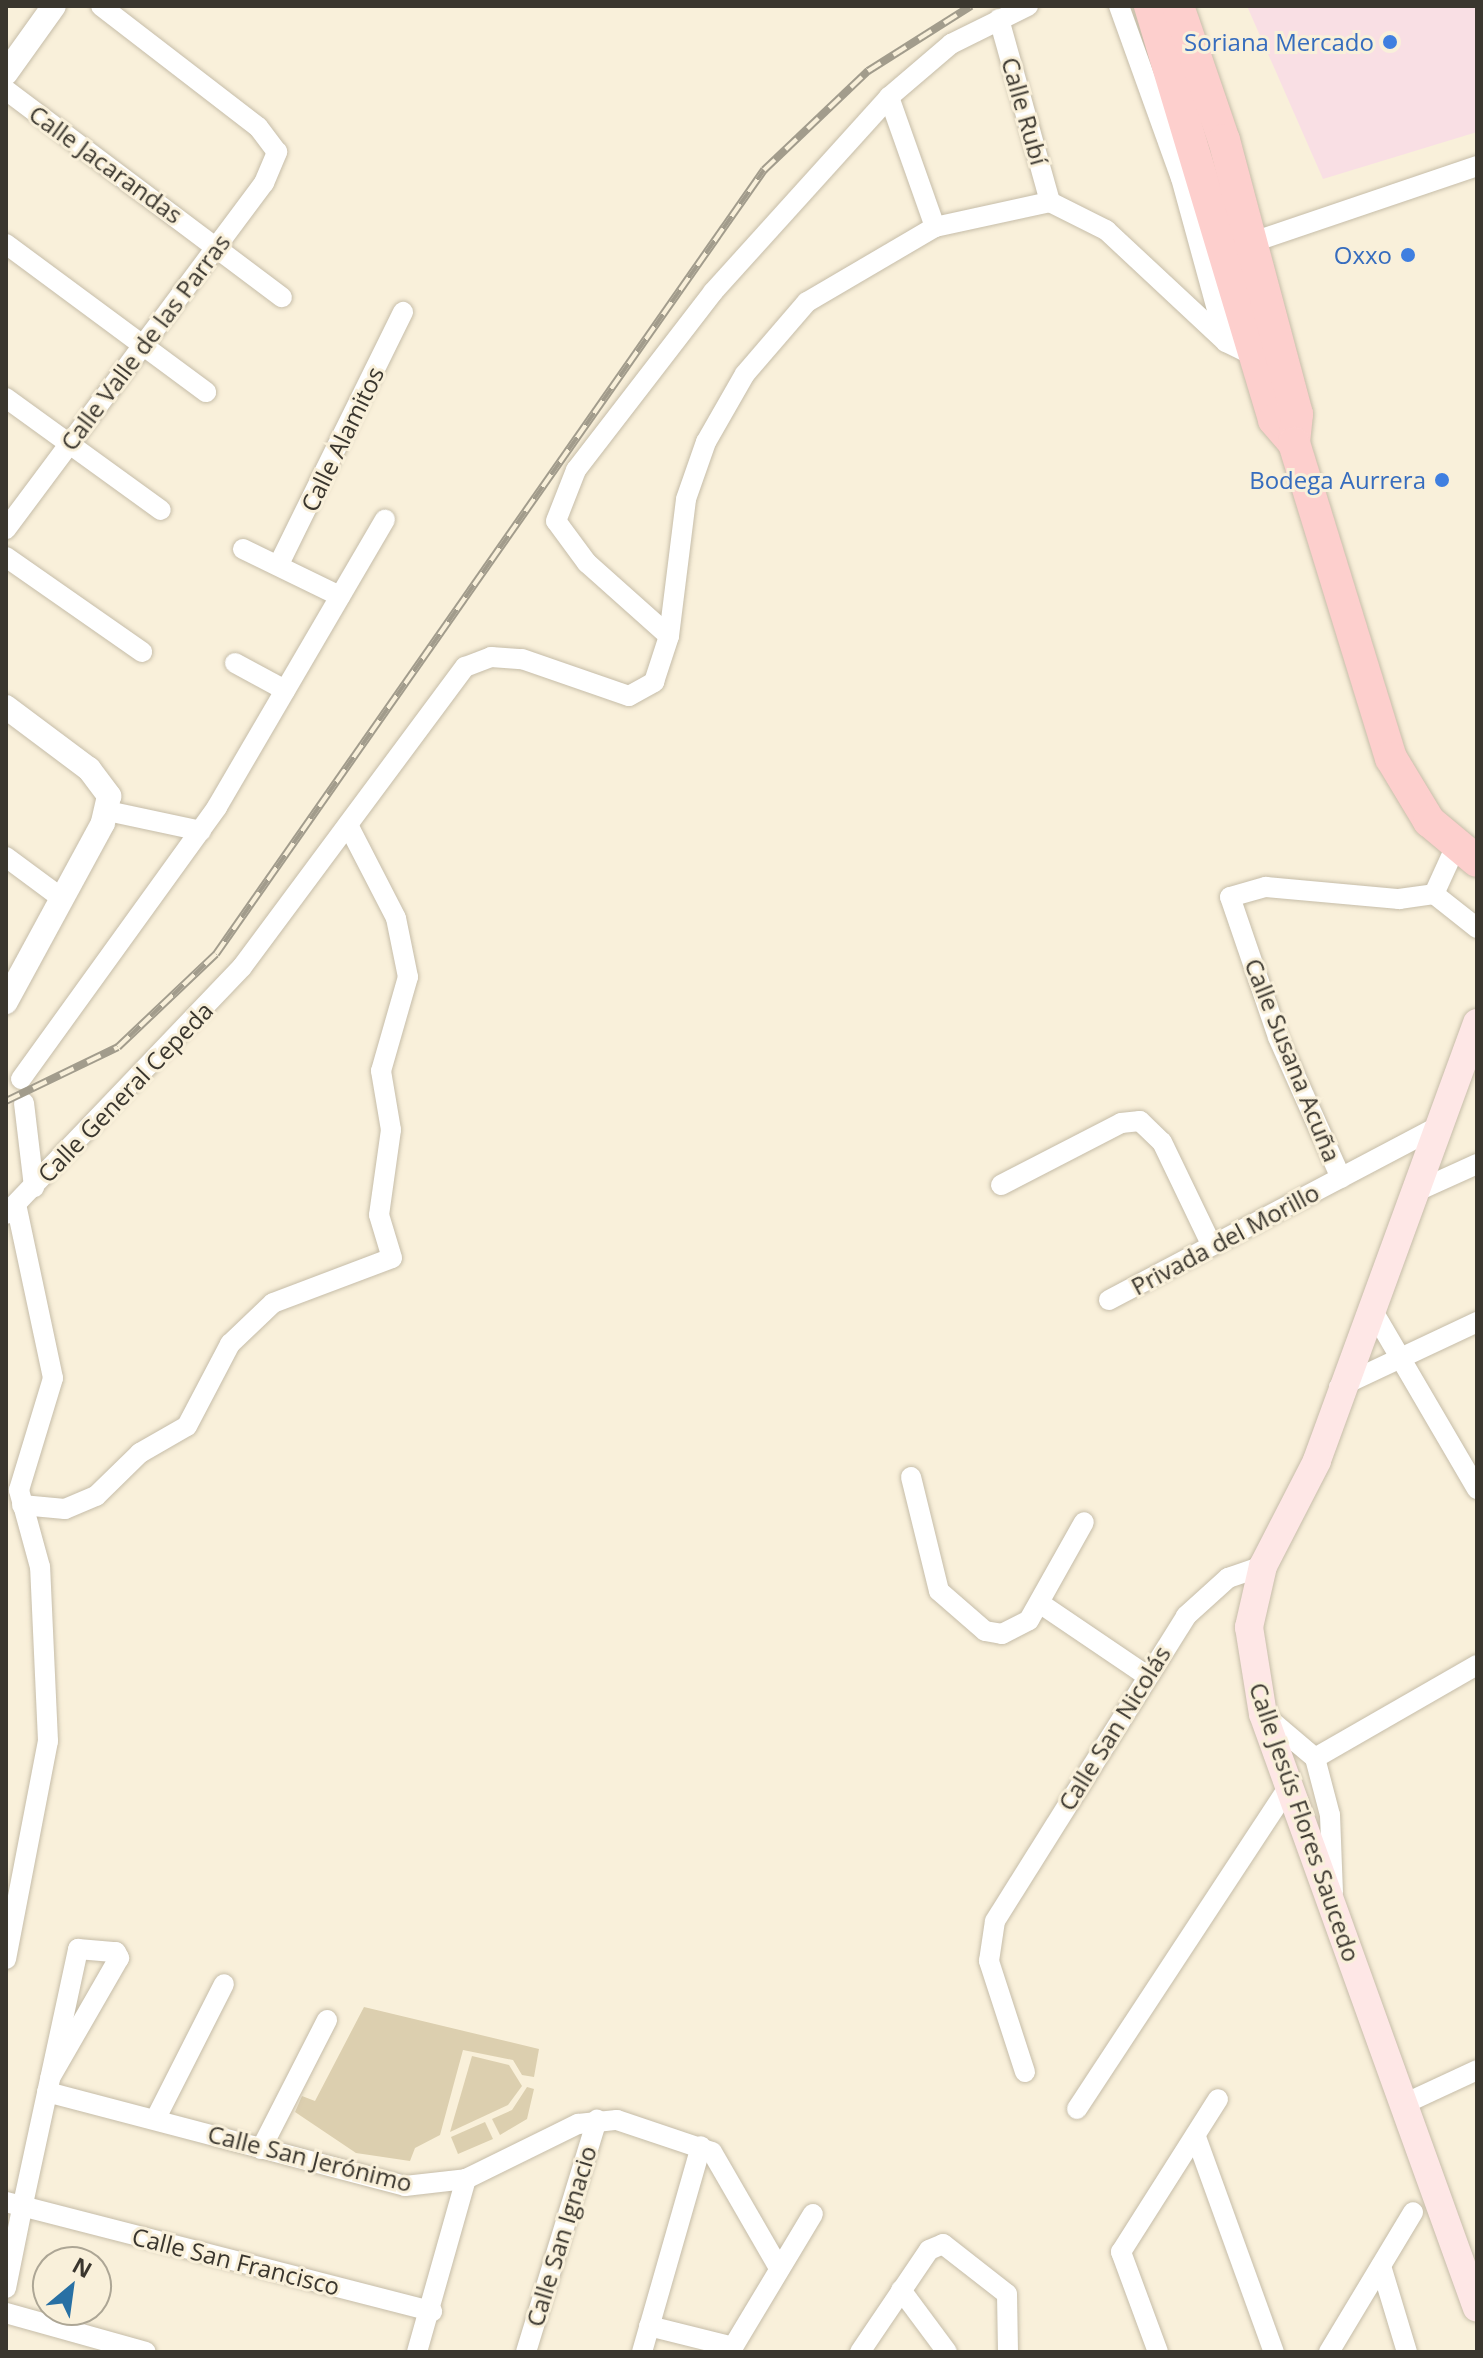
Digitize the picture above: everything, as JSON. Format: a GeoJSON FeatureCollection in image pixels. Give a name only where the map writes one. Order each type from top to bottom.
{"type":"FeatureCollection","features":[{"type":"Feature","properties":{"kind":"main road"},"geometry":{"type":"LineString","coordinates":[[1150,6],[1200,163],[1239,306],[1297,414],[1294,443],[1391,758],[1471,857]]}},
{"type":"Feature","properties":{"kind":"main road"},"geometry":{"type":"LineString","coordinates":[[1178,6],[1224,140],[1253,257],[1266,354]]}},
{"type":"Feature","properties":{"kind":"main road"},"geometry":{"type":"LineString","coordinates":[[1200,163],[1216,183],[1238,251],[1253,257]]}},
{"type":"Feature","properties":{"kind":"main road"},"geometry":{"type":"LineString","coordinates":[[1239,306],[1253,257]]}},
{"type":"Feature","properties":{"kind":"main road","name":"Calle Jesús Flores Saucedo"},"geometry":{"type":"LineString","coordinates":[[1476,1028],[1435,1128],[1339,1387],[1317,1461],[1263,1566],[1249,1627],[1263,1714],[1406,2103],[1477,2308]]}},
{"type":"Feature","properties":{"kind":"street"},"geometry":{"type":"LineString","coordinates":[[6,73],[54,6]]}},
{"type":"Feature","properties":{"kind":"street","name":"Calle Valle de las Parras"},"geometry":{"type":"LineString","coordinates":[[6,529],[66,445],[218,247],[277,152],[258,127],[101,6]]}},
{"type":"Feature","properties":{"kind":"street"},"geometry":{"type":"LineString","coordinates":[[669,636],[587,563],[556,521],[558,508],[631,392],[774,219],[889,97],[951,44],[1028,6]]}},
{"type":"Feature","properties":{"kind":"street"},"geometry":{"type":"LineString","coordinates":[[1119,6],[1181,178],[1226,342]]}},
{"type":"Feature","properties":{"kind":"street","name":"Calle Rubí"},"geometry":{"type":"LineString","coordinates":[[999,19],[1050,202]]}},
{"type":"Feature","properties":{"kind":"street","name":"Calle Jacarandas"},"geometry":{"type":"LineString","coordinates":[[6,90],[282,297]]}},
{"type":"Feature","properties":{"kind":"street"},"geometry":{"type":"LineString","coordinates":[[889,97],[935,227]]}},
{"type":"Feature","properties":{"kind":"street"},"geometry":{"type":"LineString","coordinates":[[1253,257],[1477,166]]}},
{"type":"Feature","properties":{"kind":"street"},"geometry":{"type":"LineString","coordinates":[[669,636],[686,499],[706,442],[745,374],[807,302],[935,227],[1050,202],[1106,230],[1226,342],[1266,354]]}},
{"type":"Feature","properties":{"kind":"street"},"geometry":{"type":"LineString","coordinates":[[6,244],[206,392]]}},
{"type":"Feature","properties":{"kind":"street","name":"Calle Alamitos"},"geometry":{"type":"LineString","coordinates":[[279,564],[403,312]]}},
{"type":"Feature","properties":{"kind":"street"},"geometry":{"type":"LineString","coordinates":[[6,398],[66,445],[161,510]]}},
{"type":"Feature","properties":{"kind":"street"},"geometry":{"type":"LineString","coordinates":[[34,1187],[18,1088],[201,831],[385,520]]}},
{"type":"Feature","properties":{"kind":"street"},"geometry":{"type":"LineString","coordinates":[[243,549],[340,596]]}},
{"type":"Feature","properties":{"kind":"street"},"geometry":{"type":"LineString","coordinates":[[6,557],[142,652]]}},
{"type":"Feature","properties":{"kind":"street","name":"Calle General Cepeda"},"geometry":{"type":"LineString","coordinates":[[12,1211],[242,967],[455,677],[475,661],[522,659],[629,696],[654,682],[669,636]]}},
{"type":"Feature","properties":{"kind":"street"},"geometry":{"type":"LineString","coordinates":[[235,663],[285,690]]}},
{"type":"Feature","properties":{"kind":"street"},"geometry":{"type":"LineString","coordinates":[[6,707],[89,769],[104,785],[108,811],[6,1002]]}},
{"type":"Feature","properties":{"kind":"street"},"geometry":{"type":"LineString","coordinates":[[108,811],[201,831]]}},
{"type":"Feature","properties":{"kind":"street"},"geometry":{"type":"LineString","coordinates":[[22,1505],[65,1509],[96,1496],[140,1453],[187,1426],[230,1344],[273,1303],[392,1258],[379,1215],[391,1130],[381,1071],[408,977],[396,918],[348,825]]}},
{"type":"Feature","properties":{"kind":"street"},"geometry":{"type":"LineString","coordinates":[[6,857],[60,897]]}},
{"type":"Feature","properties":{"kind":"street"},"geometry":{"type":"LineString","coordinates":[[1471,857],[1434,894],[1477,928]]}},
{"type":"Feature","properties":{"kind":"street","name":"Calle Susana Acuña"},"geometry":{"type":"LineString","coordinates":[[1341,1178],[1278,1037],[1230,897],[1266,887],[1399,899],[1434,894]]}},
{"type":"Feature","properties":{"kind":"street"},"geometry":{"type":"LineString","coordinates":[[1001,1185],[1121,1123],[1140,1121],[1162,1142],[1211,1244]]}},
{"type":"Feature","properties":{"kind":"street","name":"Privada del Morillo"},"geometry":{"type":"LineString","coordinates":[[1109,1300],[1435,1128]]}},
{"type":"Feature","properties":{"kind":"street"},"geometry":{"type":"LineString","coordinates":[[1413,1193],[1477,1164]]}},
{"type":"Feature","properties":{"kind":"street"},"geometry":{"type":"LineString","coordinates":[[6,1959],[48,1741],[40,1567],[22,1505],[20,1483],[53,1378],[12,1211]]}},
{"type":"Feature","properties":{"kind":"street"},"geometry":{"type":"LineString","coordinates":[[1370,1306],[1477,1489]]}},
{"type":"Feature","properties":{"kind":"street"},"geometry":{"type":"LineString","coordinates":[[1339,1387],[1402,1361],[1477,1322]]}},
{"type":"Feature","properties":{"kind":"street"},"geometry":{"type":"LineString","coordinates":[[911,1477],[930,1570],[952,1608],[1002,1634],[1041,1604],[1084,1522]]}},
{"type":"Feature","properties":{"kind":"street","name":"Calle San Nicolás"},"geometry":{"type":"LineString","coordinates":[[1025,2072],[989,1961],[995,1921],[1146,1675],[1206,1595],[1263,1566]]}},
{"type":"Feature","properties":{"kind":"street"},"geometry":{"type":"LineString","coordinates":[[1041,1604],[1146,1675]]}},
{"type":"Feature","properties":{"kind":"street"},"geometry":{"type":"LineString","coordinates":[[1315,1758],[1477,1665]]}},
{"type":"Feature","properties":{"kind":"street"},"geometry":{"type":"LineString","coordinates":[[1263,1714],[1315,1758],[1333,1846],[1333,1908]]}},
{"type":"Feature","properties":{"kind":"street"},"geometry":{"type":"LineString","coordinates":[[1077,2109],[1289,1786]]}},
{"type":"Feature","properties":{"kind":"street"},"geometry":{"type":"LineString","coordinates":[[6,2288],[24,2202],[78,1949],[83,1944],[116,1952],[119,1958],[49,2085]]}},
{"type":"Feature","properties":{"kind":"street"},"geometry":{"type":"LineString","coordinates":[[156,2118],[224,1984]]}},
{"type":"Feature","properties":{"kind":"street"},"geometry":{"type":"LineString","coordinates":[[261,2149],[327,2020]]}},
{"type":"Feature","properties":{"kind":"street"},"geometry":{"type":"LineString","coordinates":[[1406,2103],[1477,2070]]}},
{"type":"Feature","properties":{"kind":"street","name":"Calle San Jerónimo"},"geometry":{"type":"LineString","coordinates":[[49,2085],[261,2149],[405,2186],[466,2179],[597,2120]]}},
{"type":"Feature","properties":{"kind":"street"},"geometry":{"type":"LineString","coordinates":[[1158,2352],[1121,2252],[1218,2099]]}},
{"type":"Feature","properties":{"kind":"street"},"geometry":{"type":"LineString","coordinates":[[597,2120],[701,2146],[721,2163],[779,2268]]}},
{"type":"Feature","properties":{"kind":"street","name":"Calle San Ignacio"},"geometry":{"type":"LineString","coordinates":[[526,2352],[597,2120]]}},
{"type":"Feature","properties":{"kind":"street"},"geometry":{"type":"LineString","coordinates":[[1196,2137],[1274,2352]]}},
{"type":"Feature","properties":{"kind":"street"},"geometry":{"type":"LineString","coordinates":[[642,2352],[701,2146]]}},
{"type":"Feature","properties":{"kind":"street"},"geometry":{"type":"LineString","coordinates":[[417,2352],[432,2311],[466,2179]]}},
{"type":"Feature","properties":{"kind":"street","name":"Calle San Francisco"},"geometry":{"type":"LineString","coordinates":[[6,2181],[24,2202],[432,2311]]}},
{"type":"Feature","properties":{"kind":"street"},"geometry":{"type":"LineString","coordinates":[[1329,2352],[1413,2212]]}},
{"type":"Feature","properties":{"kind":"street"},"geometry":{"type":"LineString","coordinates":[[649,2326],[732,2349],[813,2214]]}},
{"type":"Feature","properties":{"kind":"street"},"geometry":{"type":"LineString","coordinates":[[860,2352],[929,2250],[950,2247],[1007,2294],[1008,2352]]}},
{"type":"Feature","properties":{"kind":"street"},"geometry":{"type":"LineString","coordinates":[[1381,2266],[1407,2352]]}},
{"type":"Feature","properties":{"kind":"street"},"geometry":{"type":"LineString","coordinates":[[901,2290],[947,2352]]}},
{"type":"Feature","properties":{"kind":"street"},"geometry":{"type":"LineString","coordinates":[[6,2313],[146,2352]]}},
{"type":"Feature","properties":{"kind":"shaded area"},"geometry":{"type":"Polygon","coordinates":[[[1247,6],[1477,6],[1477,132],[1323,179],[1247,6]]]}},
{"type":"Feature","properties":{"kind":"shaded area"},"geometry":{"type":"Polygon","coordinates":[[[364,2007],[539,2049],[534,2077],[522,2075],[513,2060],[463,2050],[440,2135],[415,2148],[410,2161],[356,2153],[295,2112],[302,2096],[315,2101],[364,2007]]]}},
{"type":"Feature","properties":{"kind":"shaded area"},"geometry":{"type":"Polygon","coordinates":[[[472,2056],[509,2065],[522,2086],[508,2105],[450,2132],[472,2056]]]}},
{"type":"Feature","properties":{"kind":"shaded area"},"geometry":{"type":"Polygon","coordinates":[[[527,2087],[534,2089],[527,2119],[500,2135],[492,2119],[512,2110],[527,2087]]]}},
{"type":"Feature","properties":{"kind":"shaded area"},"geometry":{"type":"Polygon","coordinates":[[[485,2122],[493,2139],[458,2154],[451,2137],[485,2122]]]}},
{"type":"Feature","properties":{"kind":"railway"},"geometry":{"type":"LineString","coordinates":[[6,1101],[118,1047],[216,954],[764,170],[868,71],[971,6]]}},
{"type":"Feature","properties":{"kind":"place","name":"Soriana Mercado"},"geometry":{"type":"Point","coordinates":[1390,42]}},
{"type":"Feature","properties":{"kind":"place","name":"Oxxo"},"geometry":{"type":"Point","coordinates":[1408,255]}},
{"type":"Feature","properties":{"kind":"place","name":"Bodega Aurrera"},"geometry":{"type":"Point","coordinates":[1442,480]}}]}
